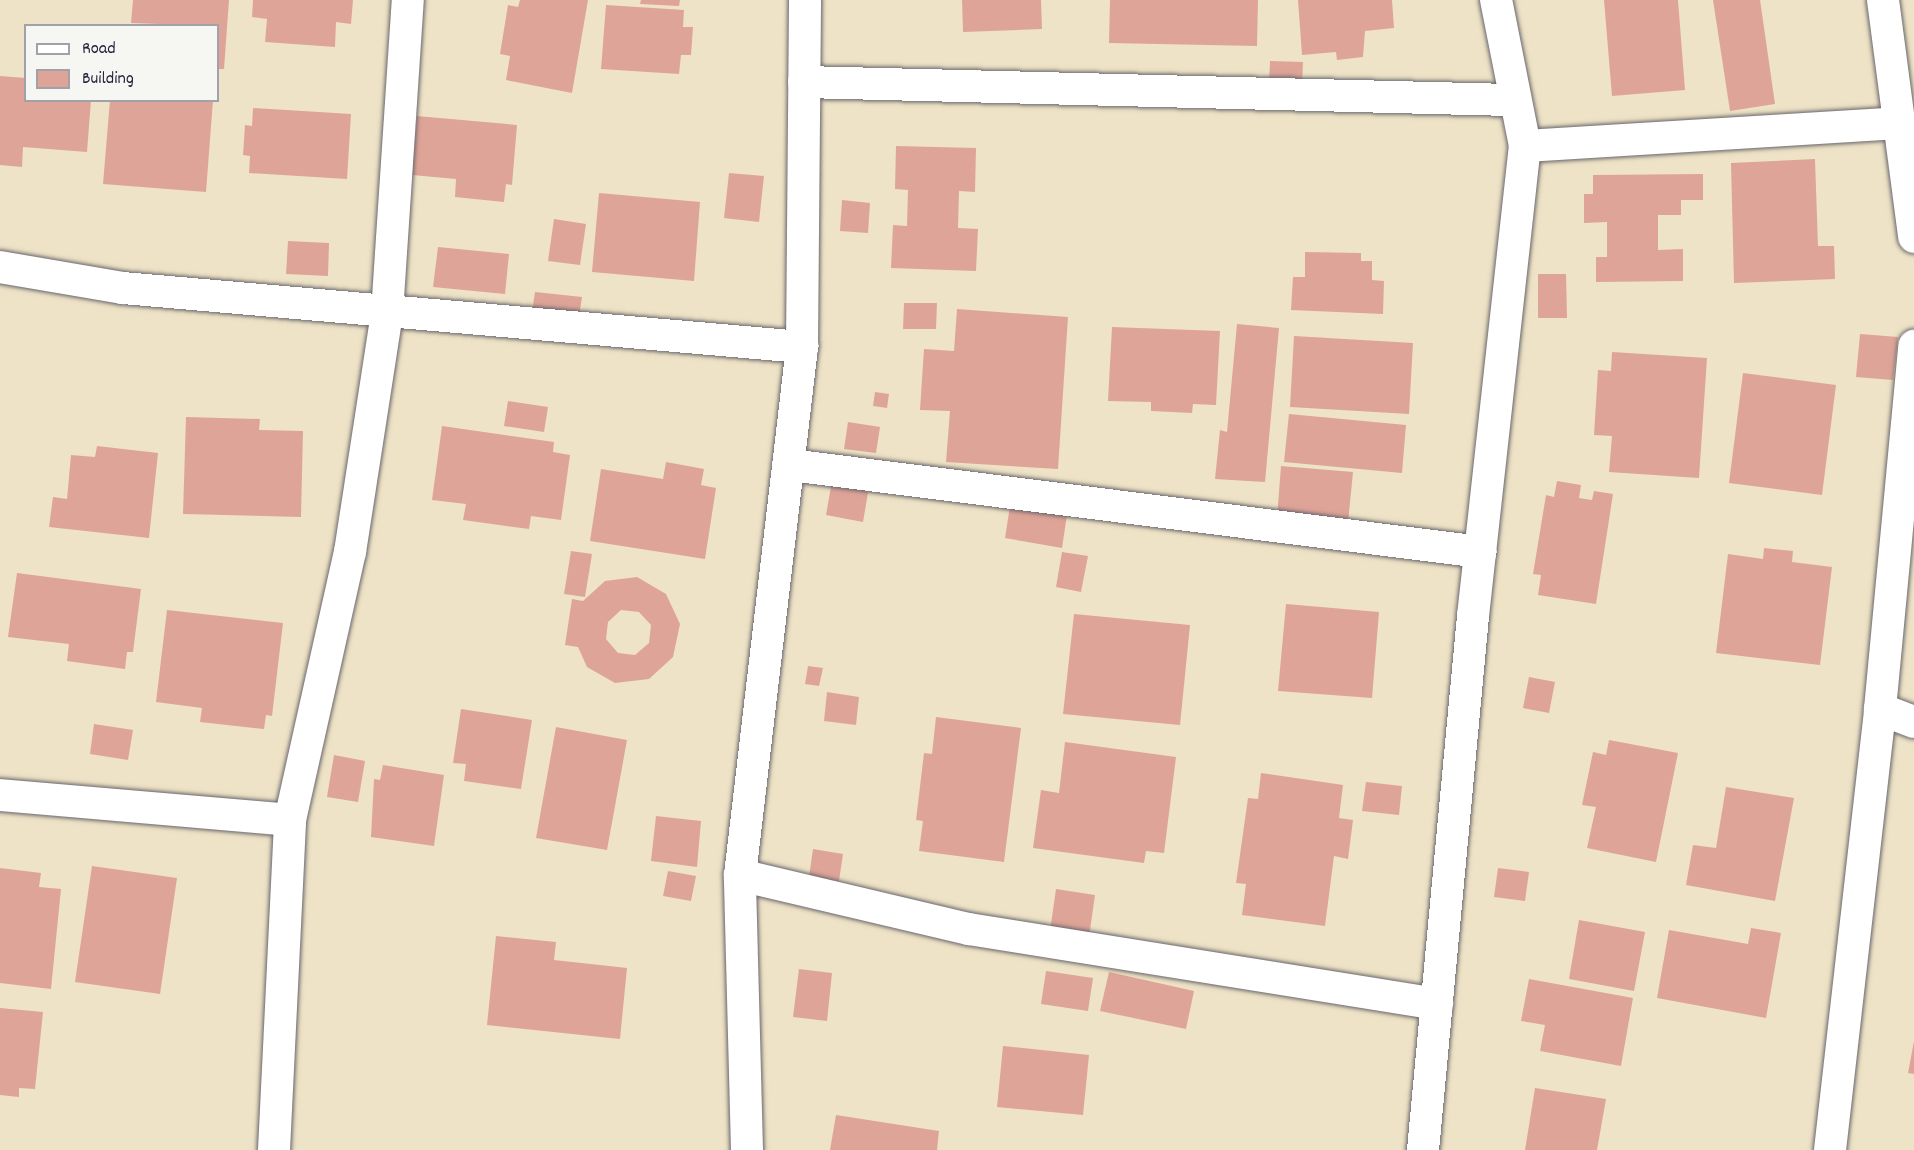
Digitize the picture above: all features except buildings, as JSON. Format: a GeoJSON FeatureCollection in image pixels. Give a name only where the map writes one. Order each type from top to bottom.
{"type":"FeatureCollection","features":[{"type":"Feature","properties":{"kind":"street"},"geometry":{"type":"LineString","coordinates":[[274,1150],[290,820],[350,552],[387,313],[408,0]]}},
{"type":"Feature","properties":{"kind":"street"},"geometry":{"type":"LineString","coordinates":[[747,1150],[740,875],[790,465],[802,347],[805,0]]}},
{"type":"Feature","properties":{"kind":"street"},"geometry":{"type":"LineString","coordinates":[[1423,1150],[1480,552],[1525,146],[1512,99],[1496,0]]}},
{"type":"Feature","properties":{"kind":"street"},"geometry":{"type":"LineString","coordinates":[[1883,0],[1914,237]]}},
{"type":"Feature","properties":{"kind":"street"},"geometry":{"type":"LineString","coordinates":[[804,82],[1512,99]]}},
{"type":"Feature","properties":{"kind":"street"},"geometry":{"type":"LineString","coordinates":[[1525,146],[1899,123]]}},
{"type":"Feature","properties":{"kind":"street"},"geometry":{"type":"LineString","coordinates":[[0,267],[123,288],[387,313],[802,347]]}},
{"type":"Feature","properties":{"kind":"street"},"geometry":{"type":"LineString","coordinates":[[1830,1150],[1880,709],[1914,346]]}},
{"type":"Feature","properties":{"kind":"street"},"geometry":{"type":"LineString","coordinates":[[790,465],[1480,552]]}},
{"type":"Feature","properties":{"kind":"street"},"geometry":{"type":"LineString","coordinates":[[1880,709],[1914,722]]}},
{"type":"Feature","properties":{"kind":"street"},"geometry":{"type":"LineString","coordinates":[[0,795],[290,820]]}},
{"type":"Feature","properties":{"kind":"street"},"geometry":{"type":"LineString","coordinates":[[740,875],[969,929],[1437,1004]]}}]}
